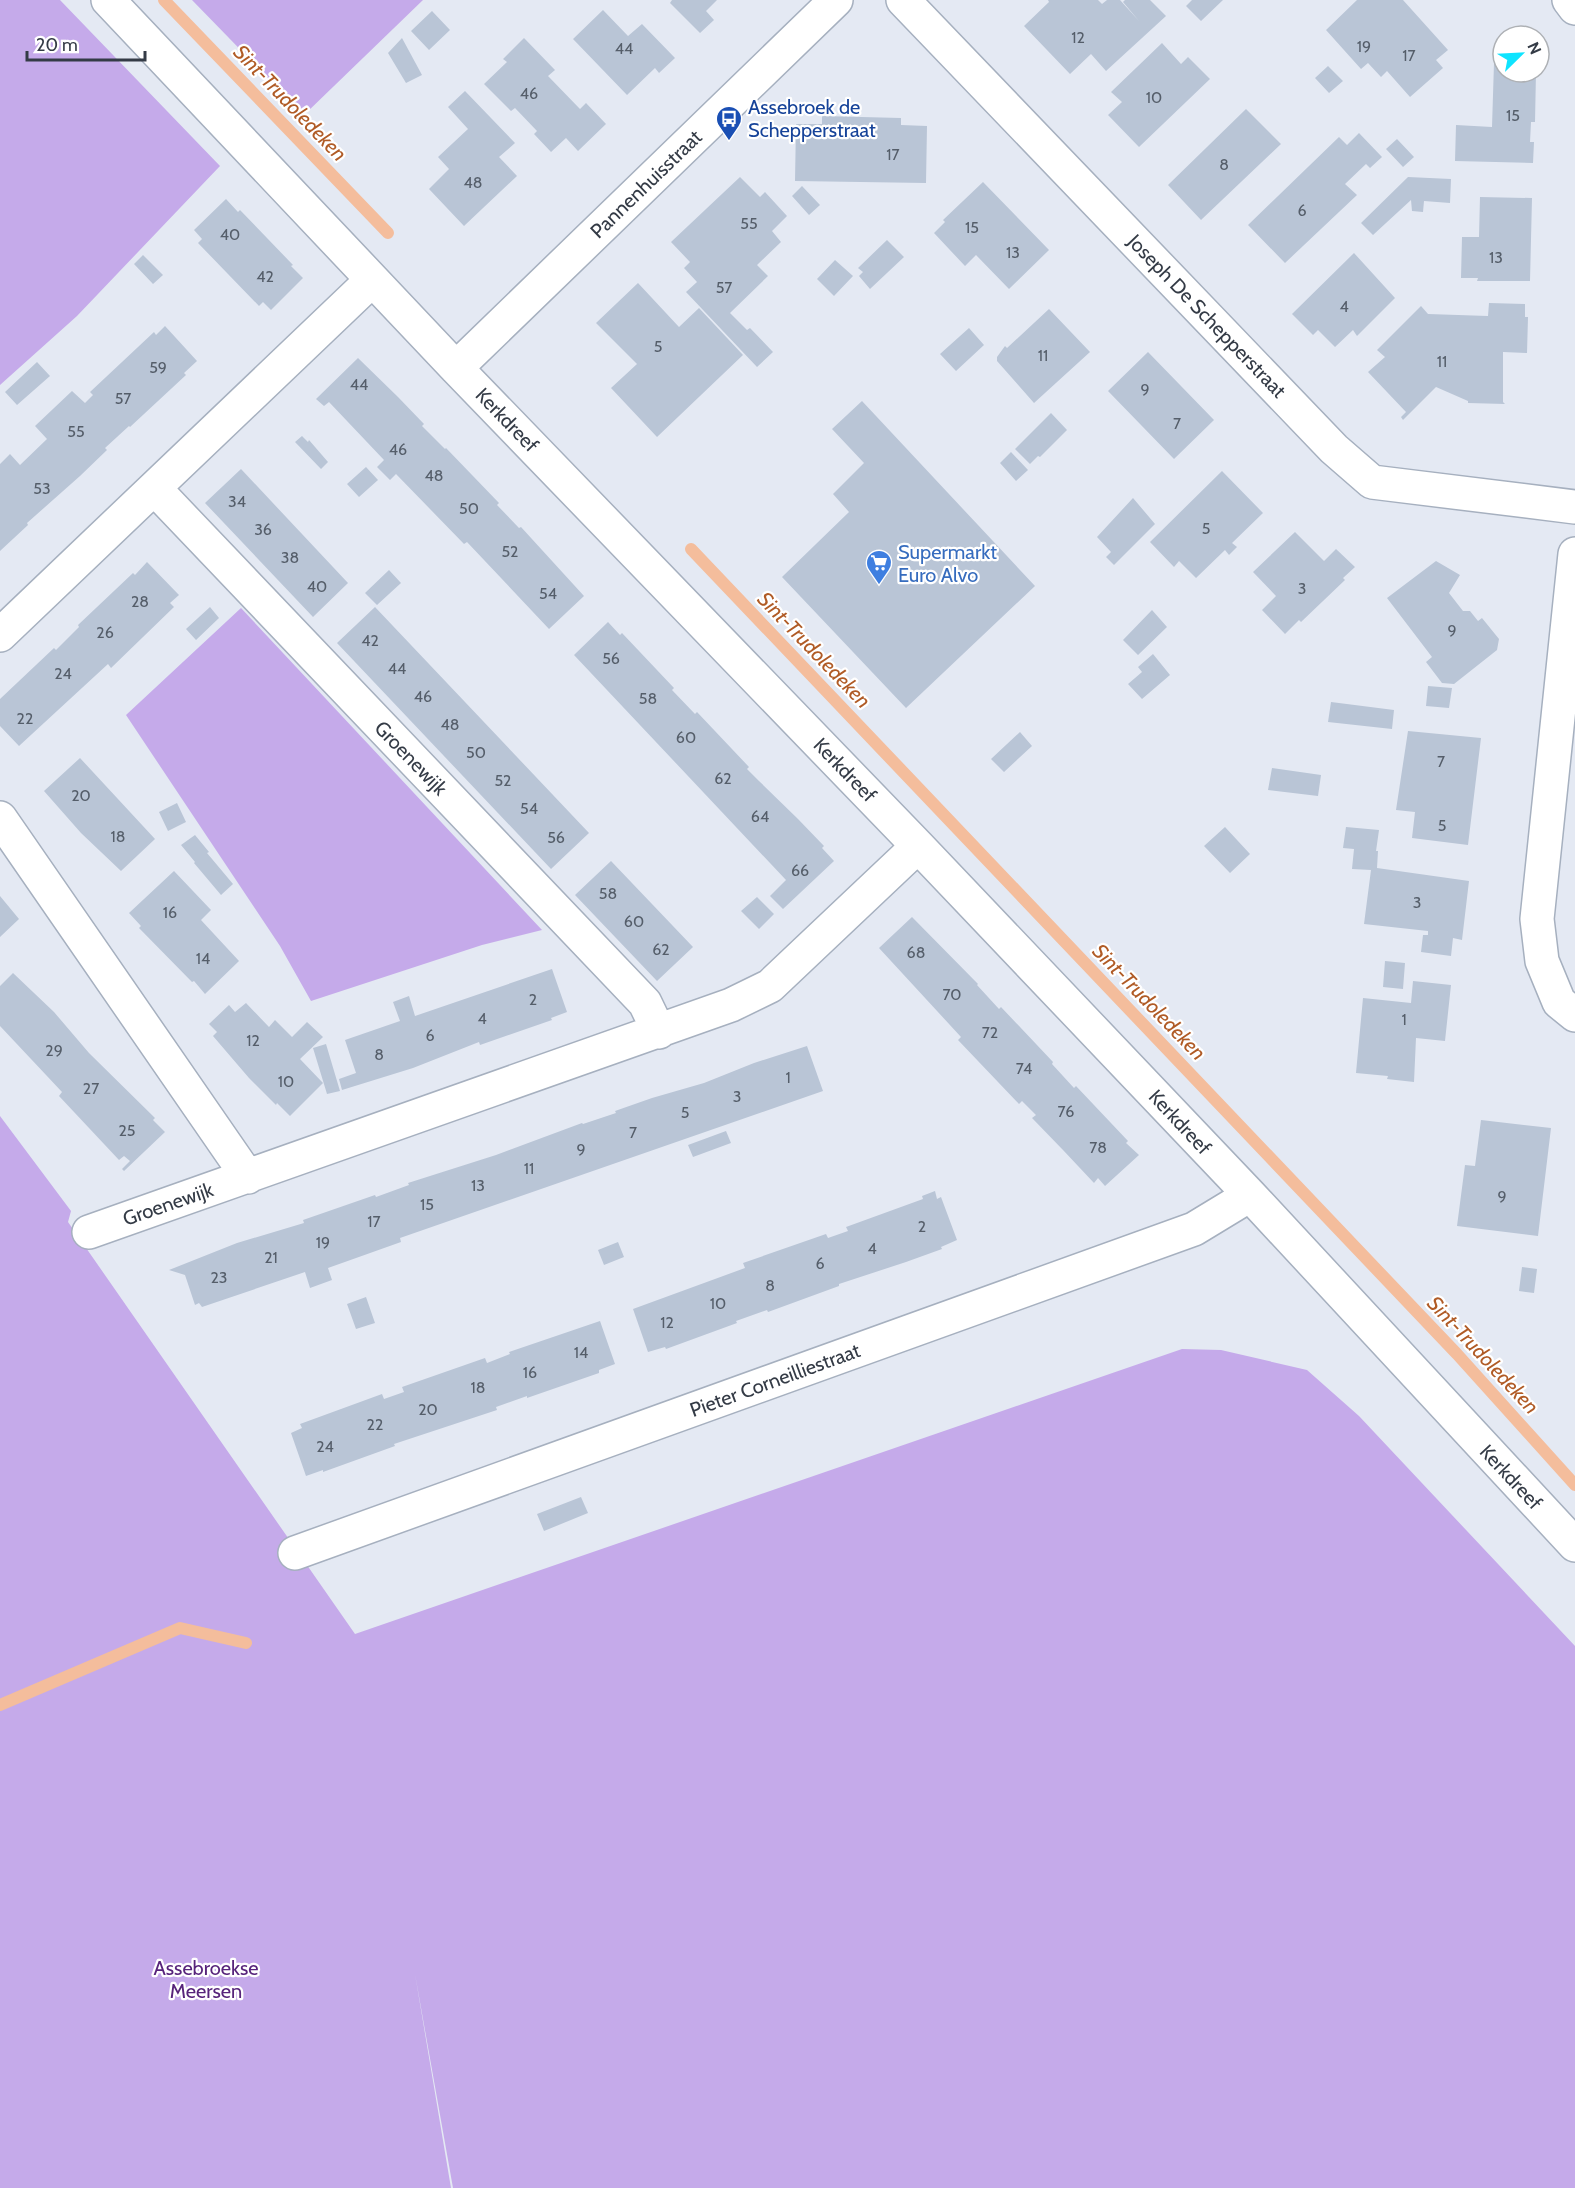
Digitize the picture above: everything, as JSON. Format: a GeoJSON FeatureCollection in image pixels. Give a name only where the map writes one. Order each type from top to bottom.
{"type":"FeatureCollection","features":[{"type":"Feature","properties":{"kind":"street","name":"Kerkdreef"},"geometry":{"type":"LineString","coordinates":[[108,0],[456,368],[918,846],[1250,1195],[1575,1545]]}},
{"type":"Feature","properties":{"kind":"street","name":"Pannenhuisstraat"},"geometry":{"type":"LineString","coordinates":[[456,368],[836,0]]}},
{"type":"Feature","properties":{"kind":"street","name":"Joseph De Schepperstraat"},"geometry":{"type":"LineString","coordinates":[[903,0],[1334,449],[1372,482],[1575,507]]}},
{"type":"Feature","properties":{"kind":"street"},"geometry":{"type":"LineString","coordinates":[[1569,0],[1575,8]]}},
{"type":"Feature","properties":{"kind":"street"},"geometry":{"type":"LineString","coordinates":[[0,634],[155,489],[372,280]]}},
{"type":"Feature","properties":{"kind":"street","name":"Groenewijk"},"geometry":{"type":"LineString","coordinates":[[155,489],[645,1003],[659,1032]]}},
{"type":"Feature","properties":{"kind":"street"},"geometry":{"type":"LineString","coordinates":[[1567,1009],[1542,961],[1537,919],[1575,554]]}},
{"type":"Feature","properties":{"kind":"street"},"geometry":{"type":"LineString","coordinates":[[0,818],[248,1177]]}},
{"type":"Feature","properties":{"kind":"street","name":"Groenewijk"},"geometry":{"type":"LineString","coordinates":[[89,1232],[731,1005],[770,986],[918,846]]}},
{"type":"Feature","properties":{"kind":"street","name":"Pieter Corneilliestraat"},"geometry":{"type":"LineString","coordinates":[[295,1553],[1194,1229],[1250,1195]]}},
{"type":"Feature","properties":{"kind":"green space"},"geometry":{"type":"Polygon","coordinates":[[[0,0],[60,0],[220,166],[77,316],[0,385],[0,0]]]}},
{"type":"Feature","properties":{"kind":"green space"},"geometry":{"type":"Polygon","coordinates":[[[192,0],[423,0],[304,115],[192,0]]]}},
{"type":"Feature","properties":{"kind":"green space"},"geometry":{"type":"Polygon","coordinates":[[[241,608],[542,930],[482,945],[311,1001],[280,946],[126,715],[241,608]]]}},
{"type":"Feature","properties":{"kind":"green space","name":"Assebroekse Meersen"},"geometry":{"type":"Polygon","coordinates":[[[0,1116],[71,1211],[68,1222],[355,1634],[1182,1349],[1221,1350],[1307,1370],[1359,1416],[1575,1646],[1575,2188],[453,2188],[415,1974],[451,2188],[0,2188],[0,1116]]]}},
{"type":"Feature","properties":{"kind":"building"},"geometry":{"type":"Polygon","coordinates":[[[672,0],[717,0],[706,11],[714,20],[700,33],[670,3],[672,0]]]}},
{"type":"Feature","properties":{"kind":"building"},"geometry":{"type":"Polygon","coordinates":[[[1048,0],[1098,0],[1102,4],[1107,0],[1120,0],[1139,21],[1123,2],[1125,0],[1150,0],[1166,16],[1106,71],[1091,54],[1070,74],[1024,26],[1049,2],[1048,0]]]}},
{"type":"Feature","properties":{"kind":"building"},"geometry":{"type":"Polygon","coordinates":[[[1192,0],[1223,0],[1201,21],[1186,6],[1192,0]]]}},
{"type":"Feature","properties":{"kind":"building"},"geometry":{"type":"Polygon","coordinates":[[[1357,0],[1403,0],[1448,50],[1436,60],[1443,68],[1410,97],[1387,71],[1381,77],[1368,63],[1361,69],[1326,30],[1357,0]]]}},
{"type":"Feature","properties":{"kind":"building"},"geometry":{"type":"Polygon","coordinates":[[[603,10],[628,36],[642,24],[675,58],[659,73],[655,68],[627,95],[573,39],[603,10]]]}},
{"type":"Feature","properties":{"kind":"building"},"geometry":{"type":"Polygon","coordinates":[[[432,11],[450,30],[429,50],[411,31],[432,11]]]}},
{"type":"Feature","properties":{"kind":"building"},"geometry":{"type":"Polygon","coordinates":[[[402,38],[422,75],[406,83],[388,53],[402,38]]]}},
{"type":"Feature","properties":{"kind":"building"},"geometry":{"type":"Polygon","coordinates":[[[524,38],[555,70],[548,76],[580,109],[586,103],[606,124],[578,151],[566,138],[551,152],[534,134],[537,131],[515,108],[511,111],[484,84],[507,62],[503,59],[524,38]]]}},
{"type":"Feature","properties":{"kind":"building"},"geometry":{"type":"Polygon","coordinates":[[[1162,43],[1181,64],[1188,57],[1210,79],[1139,147],[1108,115],[1122,102],[1111,92],[1162,43]]]}},
{"type":"Feature","properties":{"kind":"building"},"geometry":{"type":"Polygon","coordinates":[[[1328,66],[1343,81],[1329,93],[1315,78],[1328,66]]]}},
{"type":"Feature","properties":{"kind":"building"},"geometry":{"type":"Polygon","coordinates":[[[1493,84],[1536,84],[1535,122],[1531,122],[1530,142],[1534,142],[1533,163],[1455,161],[1456,125],[1492,127],[1493,84]]]}},
{"type":"Feature","properties":{"kind":"building"},"geometry":{"type":"Polygon","coordinates":[[[465,91],[515,143],[499,157],[517,176],[464,226],[429,189],[449,169],[438,157],[468,129],[448,107],[465,91]]]}},
{"type":"Feature","properties":{"kind":"building"},"geometry":{"type":"Polygon","coordinates":[[[1246,109],[1281,144],[1201,220],[1168,185],[1246,109]]]}},
{"type":"Feature","properties":{"kind":"building"},"geometry":{"type":"Polygon","coordinates":[[[822,116],[901,118],[901,125],[927,126],[926,183],[795,181],[796,124],[822,124],[822,116]]]}},
{"type":"Feature","properties":{"kind":"building"},"geometry":{"type":"Polygon","coordinates":[[[1359,133],[1382,157],[1370,168],[1366,164],[1345,184],[1357,195],[1285,263],[1248,225],[1339,137],[1347,145],[1359,133]]]}},
{"type":"Feature","properties":{"kind":"building"},"geometry":{"type":"Polygon","coordinates":[[[1397,139],[1414,157],[1403,167],[1386,149],[1397,139]]]}},
{"type":"Feature","properties":{"kind":"building"},"geometry":{"type":"Polygon","coordinates":[[[740,177],[760,197],[765,192],[787,216],[772,231],[781,242],[757,265],[768,276],[730,313],[747,330],[750,328],[773,352],[757,367],[686,292],[697,282],[684,268],[690,262],[671,242],[740,177]]]}},
{"type":"Feature","properties":{"kind":"building"},"geometry":{"type":"Polygon","coordinates":[[[1408,177],[1451,179],[1450,203],[1424,201],[1423,212],[1412,211],[1411,200],[1373,235],[1361,223],[1408,177]]]}},
{"type":"Feature","properties":{"kind":"building"},"geometry":{"type":"Polygon","coordinates":[[[983,182],[1049,250],[1009,289],[976,255],[965,266],[934,233],[945,222],[943,220],[983,182]]]}},
{"type":"Feature","properties":{"kind":"building"},"geometry":{"type":"Polygon","coordinates":[[[802,186],[820,205],[809,215],[792,196],[802,186]]]}},
{"type":"Feature","properties":{"kind":"building"},"geometry":{"type":"Polygon","coordinates":[[[1480,197],[1532,198],[1530,281],[1477,281],[1478,278],[1461,278],[1462,237],[1479,237],[1480,197]]]}},
{"type":"Feature","properties":{"kind":"building"},"geometry":{"type":"Polygon","coordinates":[[[226,199],[238,212],[240,210],[303,278],[271,310],[263,302],[259,306],[198,243],[202,239],[194,230],[226,199]]]}},
{"type":"Feature","properties":{"kind":"building"},"geometry":{"type":"Polygon","coordinates":[[[887,240],[904,257],[870,289],[859,276],[863,272],[858,268],[887,240]]]}},
{"type":"Feature","properties":{"kind":"building"},"geometry":{"type":"Polygon","coordinates":[[[1354,253],[1395,298],[1357,336],[1353,330],[1335,347],[1318,330],[1313,335],[1292,314],[1354,253]]]}},
{"type":"Feature","properties":{"kind":"building"},"geometry":{"type":"Polygon","coordinates":[[[143,255],[163,275],[153,284],[134,264],[143,255]]]}},
{"type":"Feature","properties":{"kind":"building"},"geometry":{"type":"Polygon","coordinates":[[[835,260],[853,276],[834,296],[817,279],[835,260]]]}},
{"type":"Feature","properties":{"kind":"building"},"geometry":{"type":"Polygon","coordinates":[[[638,283],[679,327],[699,308],[743,355],[657,437],[611,388],[637,364],[596,323],[638,283]]]}},
{"type":"Feature","properties":{"kind":"building"},"geometry":{"type":"Polygon","coordinates":[[[1489,303],[1525,304],[1525,317],[1528,317],[1527,353],[1503,352],[1503,402],[1505,404],[1468,403],[1436,387],[1403,420],[1401,417],[1406,412],[1368,372],[1385,357],[1377,350],[1421,306],[1428,314],[1488,316],[1489,303]]]}},
{"type":"Feature","properties":{"kind":"building"},"geometry":{"type":"Polygon","coordinates":[[[1049,309],[1090,352],[1034,403],[997,361],[997,357],[1005,346],[1007,348],[1049,309]]]}},
{"type":"Feature","properties":{"kind":"building"},"geometry":{"type":"Polygon","coordinates":[[[165,326],[197,361],[184,373],[186,375],[105,448],[107,450],[27,523],[28,525],[0,551],[0,464],[10,454],[20,465],[47,439],[35,426],[72,391],[85,403],[93,395],[90,392],[154,332],[156,335],[165,326]]]}},
{"type":"Feature","properties":{"kind":"building"},"geometry":{"type":"Polygon","coordinates":[[[969,328],[984,345],[956,371],[940,354],[969,328]]]}},
{"type":"Feature","properties":{"kind":"building"},"geometry":{"type":"Polygon","coordinates":[[[1148,352],[1214,420],[1174,459],[1108,391],[1148,352]]]}},
{"type":"Feature","properties":{"kind":"building"},"geometry":{"type":"Polygon","coordinates":[[[358,358],[424,424],[422,426],[499,503],[497,505],[519,528],[521,527],[584,596],[549,629],[467,542],[464,544],[396,474],[390,480],[377,467],[384,460],[329,402],[324,406],[316,399],[358,358]]]}},
{"type":"Feature","properties":{"kind":"building"},"geometry":{"type":"Polygon","coordinates":[[[37,362],[50,376],[17,405],[5,392],[37,362]]]}},
{"type":"Feature","properties":{"kind":"building"},"geometry":{"type":"Polygon","coordinates":[[[862,401],[1035,586],[906,708],[782,577],[849,512],[833,494],[864,463],[832,429],[862,401]]]}},
{"type":"Feature","properties":{"kind":"building"},"geometry":{"type":"Polygon","coordinates":[[[1051,413],[1067,430],[1030,464],[1015,449],[1051,413]]]}},
{"type":"Feature","properties":{"kind":"building"},"geometry":{"type":"Polygon","coordinates":[[[302,436],[308,442],[309,440],[328,462],[321,469],[295,442],[302,436]]]}},
{"type":"Feature","properties":{"kind":"building"},"geometry":{"type":"Polygon","coordinates":[[[1011,452],[1028,470],[1016,481],[1000,463],[1011,452]]]}},
{"type":"Feature","properties":{"kind":"building"},"geometry":{"type":"Polygon","coordinates":[[[366,467],[378,480],[359,497],[347,484],[366,467]]]}},
{"type":"Feature","properties":{"kind":"building"},"geometry":{"type":"Polygon","coordinates":[[[241,469],[348,583],[313,617],[205,503],[241,469]]]}},
{"type":"Feature","properties":{"kind":"building"},"geometry":{"type":"Polygon","coordinates":[[[1222,471],[1263,513],[1232,543],[1237,547],[1229,555],[1225,550],[1196,578],[1179,561],[1174,567],[1150,542],[1222,471]]]}},
{"type":"Feature","properties":{"kind":"building"},"geometry":{"type":"Polygon","coordinates":[[[1133,498],[1155,524],[1114,565],[1106,557],[1111,552],[1097,537],[1133,498]]]}},
{"type":"Feature","properties":{"kind":"building"},"geometry":{"type":"Polygon","coordinates":[[[1295,532],[1324,561],[1336,549],[1355,567],[1343,578],[1345,580],[1285,634],[1262,610],[1276,596],[1253,572],[1295,532]]]}},
{"type":"Feature","properties":{"kind":"building"},"geometry":{"type":"Polygon","coordinates":[[[1436,561],[1460,575],[1449,593],[1463,611],[1470,611],[1478,621],[1482,618],[1499,639],[1497,650],[1454,684],[1442,683],[1426,662],[1432,657],[1387,598],[1436,561]]]}},
{"type":"Feature","properties":{"kind":"building"},"geometry":{"type":"Polygon","coordinates":[[[147,562],[179,595],[170,603],[174,607],[111,668],[108,664],[19,746],[0,726],[0,699],[54,648],[56,650],[79,627],[78,625],[147,562]]]}},
{"type":"Feature","properties":{"kind":"building"},"geometry":{"type":"Polygon","coordinates":[[[389,570],[401,583],[377,605],[365,593],[389,570]]]}},
{"type":"Feature","properties":{"kind":"building"},"geometry":{"type":"Polygon","coordinates":[[[210,607],[219,618],[196,640],[186,629],[210,607]]]}},
{"type":"Feature","properties":{"kind":"building"},"geometry":{"type":"Polygon","coordinates":[[[375,607],[589,833],[551,869],[337,643],[375,607]]]}},
{"type":"Feature","properties":{"kind":"building"},"geometry":{"type":"Polygon","coordinates":[[[1152,610],[1167,627],[1138,655],[1123,640],[1152,610]]]}},
{"type":"Feature","properties":{"kind":"building"},"geometry":{"type":"Polygon","coordinates":[[[608,622],[620,635],[622,633],[674,688],[672,690],[695,714],[697,712],[749,767],[747,769],[824,846],[822,848],[834,861],[783,909],[770,896],[786,880],[574,655],[608,622]]]}},
{"type":"Feature","properties":{"kind":"building"},"geometry":{"type":"Polygon","coordinates":[[[1153,654],[1170,675],[1142,699],[1128,684],[1142,672],[1138,667],[1153,654]]]}},
{"type":"Feature","properties":{"kind":"building"},"geometry":{"type":"Polygon","coordinates":[[[1428,686],[1452,688],[1449,708],[1426,706],[1428,686]]]}},
{"type":"Feature","properties":{"kind":"building"},"geometry":{"type":"Polygon","coordinates":[[[1331,702],[1394,710],[1392,729],[1328,722],[1331,702]]]}},
{"type":"Feature","properties":{"kind":"building"},"geometry":{"type":"Polygon","coordinates":[[[1408,731],[1481,738],[1468,845],[1412,838],[1415,812],[1396,810],[1408,731]]]}},
{"type":"Feature","properties":{"kind":"building"},"geometry":{"type":"Polygon","coordinates":[[[1020,732],[1032,746],[1004,772],[991,759],[1020,732]]]}},
{"type":"Feature","properties":{"kind":"building"},"geometry":{"type":"Polygon","coordinates":[[[80,758],[155,839],[121,871],[81,833],[44,791],[80,758]]]}},
{"type":"Feature","properties":{"kind":"building"},"geometry":{"type":"Polygon","coordinates":[[[1272,768],[1321,775],[1318,796],[1268,790],[1272,768]]]}},
{"type":"Feature","properties":{"kind":"building"},"geometry":{"type":"Polygon","coordinates":[[[177,803],[186,822],[168,831],[159,812],[177,803]]]}},
{"type":"Feature","properties":{"kind":"building"},"geometry":{"type":"Polygon","coordinates":[[[1225,827],[1250,854],[1230,873],[1204,846],[1225,827]]]}},
{"type":"Feature","properties":{"kind":"building"},"geometry":{"type":"Polygon","coordinates":[[[1346,827],[1379,830],[1376,851],[1378,851],[1377,868],[1469,881],[1462,940],[1453,938],[1451,956],[1421,952],[1423,935],[1428,935],[1428,931],[1364,924],[1371,870],[1352,869],[1354,849],[1343,848],[1346,827]]]}},
{"type":"Feature","properties":{"kind":"building"},"geometry":{"type":"Polygon","coordinates":[[[195,835],[233,884],[221,895],[181,845],[195,835]]]}},
{"type":"Feature","properties":{"kind":"building"},"geometry":{"type":"Polygon","coordinates":[[[611,861],[693,947],[657,981],[575,895],[611,861]]]}},
{"type":"Feature","properties":{"kind":"building"},"geometry":{"type":"Polygon","coordinates":[[[174,871],[211,910],[201,920],[239,961],[205,994],[139,928],[141,926],[129,913],[174,871]]]}},
{"type":"Feature","properties":{"kind":"building"},"geometry":{"type":"Polygon","coordinates":[[[0,896],[19,919],[0,937],[0,896]]]}},
{"type":"Feature","properties":{"kind":"building"},"geometry":{"type":"Polygon","coordinates":[[[757,897],[774,914],[759,929],[741,911],[757,897]]]}},
{"type":"Feature","properties":{"kind":"building"},"geometry":{"type":"Polygon","coordinates":[[[912,917],[978,984],[999,1009],[1001,1007],[1053,1062],[1052,1064],[1074,1088],[1076,1086],[1139,1155],[1105,1186],[1098,1178],[1094,1183],[1032,1118],[1036,1115],[1022,1101],[1019,1104],[958,1040],[961,1037],[879,948],[912,917]]]}},
{"type":"Feature","properties":{"kind":"building"},"geometry":{"type":"Polygon","coordinates":[[[1385,961],[1405,963],[1403,989],[1383,987],[1385,961]]]}},
{"type":"Feature","properties":{"kind":"building"},"geometry":{"type":"Polygon","coordinates":[[[552,969],[567,1012],[551,1018],[552,1020],[480,1045],[479,1042],[413,1068],[342,1090],[339,1079],[356,1073],[345,1040],[400,1021],[393,1002],[409,996],[415,1016],[552,969]]]}},
{"type":"Feature","properties":{"kind":"building"},"geometry":{"type":"Polygon","coordinates":[[[13,973],[54,1012],[89,1053],[155,1118],[153,1120],[165,1132],[124,1171],[122,1169],[130,1161],[124,1156],[119,1160],[59,1096],[62,1092],[0,1026],[0,986],[13,973]]]}},
{"type":"Feature","properties":{"kind":"building"},"geometry":{"type":"Polygon","coordinates":[[[1413,981],[1451,985],[1445,1041],[1416,1038],[1414,1082],[1387,1079],[1388,1076],[1356,1073],[1363,998],[1411,1003],[1413,981]]]}},
{"type":"Feature","properties":{"kind":"building"},"geometry":{"type":"Polygon","coordinates":[[[246,1003],[269,1027],[275,1020],[292,1037],[307,1022],[323,1037],[300,1059],[323,1083],[290,1116],[249,1078],[213,1036],[217,1032],[209,1024],[229,1005],[235,1012],[246,1003]]]}},
{"type":"Feature","properties":{"kind":"building"},"geometry":{"type":"Polygon","coordinates":[[[326,1044],[340,1091],[327,1094],[313,1048],[326,1044]]]}},
{"type":"Feature","properties":{"kind":"building"},"geometry":{"type":"Polygon","coordinates":[[[807,1046],[823,1091],[400,1238],[401,1242],[328,1268],[332,1280],[310,1288],[305,1272],[202,1307],[199,1303],[195,1305],[185,1275],[169,1270],[237,1243],[304,1223],[303,1220],[375,1195],[376,1197],[409,1185],[408,1183],[496,1155],[652,1098],[704,1083],[754,1063],[807,1046]]]}},
{"type":"Feature","properties":{"kind":"building"},"geometry":{"type":"Polygon","coordinates":[[[1481,1120],[1551,1128],[1538,1236],[1457,1226],[1465,1165],[1475,1166],[1481,1120]]]}},
{"type":"Feature","properties":{"kind":"building"},"geometry":{"type":"Polygon","coordinates":[[[726,1131],[731,1143],[693,1157],[688,1145],[726,1131]]]}},
{"type":"Feature","properties":{"kind":"building"},"geometry":{"type":"Polygon","coordinates":[[[935,1191],[937,1199],[941,1197],[957,1240],[941,1247],[942,1249],[839,1284],[839,1286],[768,1312],[767,1310],[736,1321],[737,1323],[666,1349],[665,1347],[648,1352],[633,1309],[745,1268],[743,1263],[826,1234],[828,1238],[848,1231],[846,1227],[923,1199],[922,1196],[935,1191]]]}},
{"type":"Feature","properties":{"kind":"building"},"geometry":{"type":"Polygon","coordinates":[[[618,1242],[624,1257],[604,1265],[598,1250],[618,1242]]]}},
{"type":"Feature","properties":{"kind":"building"},"geometry":{"type":"Polygon","coordinates":[[[1522,1267],[1537,1269],[1534,1293],[1519,1291],[1522,1267]]]}},
{"type":"Feature","properties":{"kind":"building"},"geometry":{"type":"Polygon","coordinates":[[[366,1297],[375,1323],[356,1329],[347,1304],[366,1297]]]}},
{"type":"Feature","properties":{"kind":"building"},"geometry":{"type":"Polygon","coordinates":[[[600,1321],[615,1364],[599,1370],[599,1373],[527,1398],[527,1396],[496,1407],[497,1410],[306,1476],[291,1433],[302,1428],[300,1424],[382,1394],[384,1399],[404,1392],[402,1387],[485,1358],[487,1363],[510,1354],[509,1352],[600,1321]]]}},
{"type":"Feature","properties":{"kind":"building"},"geometry":{"type":"Polygon","coordinates":[[[581,1497],[588,1513],[544,1531],[537,1514],[581,1497]]]}},
{"type":"Feature","properties":{"kind":"waterway","name":"Sint-Trudoledeken"},"geometry":{"type":"LineString","coordinates":[[164,0],[388,233]]}},
{"type":"Feature","properties":{"kind":"waterway","name":"Sint-Trudoledeken"},"geometry":{"type":"LineString","coordinates":[[691,549],[1457,1354],[1575,1485]]}},
{"type":"Feature","properties":{"kind":"waterway"},"geometry":{"type":"LineString","coordinates":[[0,1705],[180,1628],[246,1643]]}},
{"type":"Feature","properties":{"kind":"place","name":"Assebroek de Schepperstraat"},"geometry":{"type":"Point","coordinates":[729,142]}},
{"type":"Feature","properties":{"kind":"place","name":"Supermarkt Euro Alvo"},"geometry":{"type":"Point","coordinates":[879,586]}}]}
